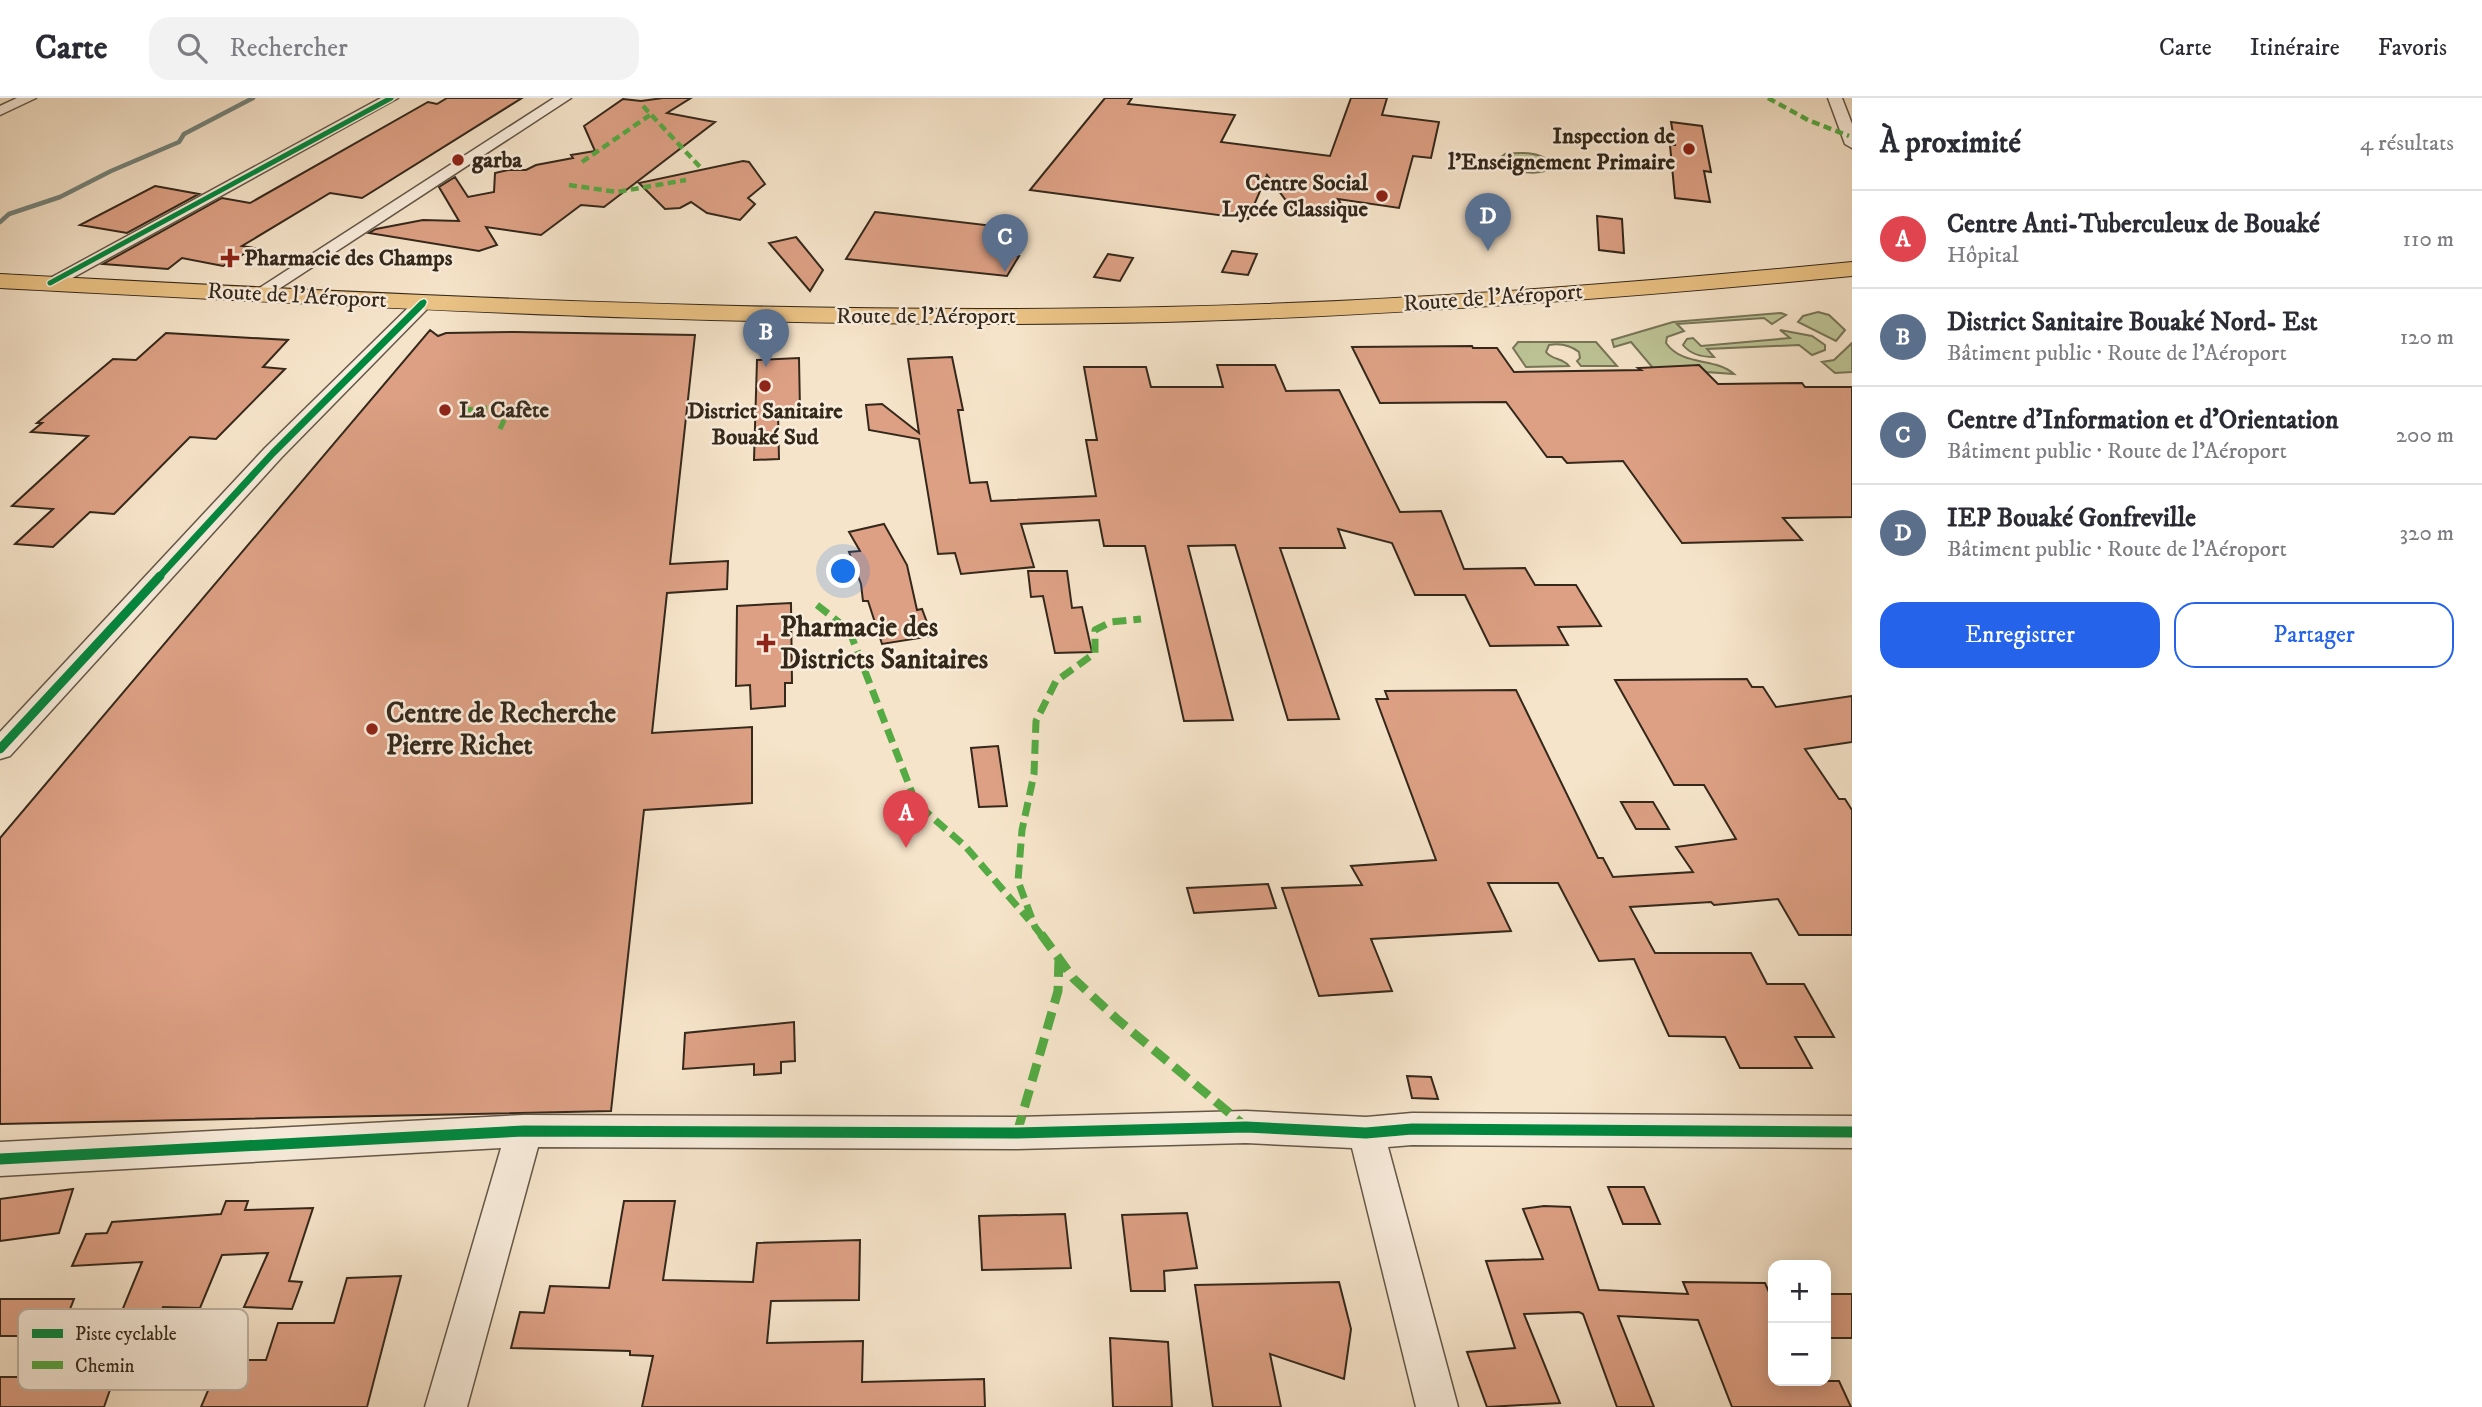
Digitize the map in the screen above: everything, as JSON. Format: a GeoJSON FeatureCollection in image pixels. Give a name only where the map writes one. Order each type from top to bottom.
{"type":"FeatureCollection","features":[{"type":"Feature","properties":{"kind":"main road","name":"Route de l'Aéroport"},"geometry":{"type":"LineString","coordinates":[[0,281],[684,313],[1068,316],[1396,305],[1555,295],[1852,269]]}},
{"type":"Feature","properties":{"kind":"street"},"geometry":{"type":"LineString","coordinates":[[0,111],[29,98]]}},
{"type":"Feature","properties":{"kind":"street"},"geometry":{"type":"LineString","coordinates":[[50,283],[391,98]]}},
{"type":"Feature","properties":{"kind":"street"},"geometry":{"type":"LineString","coordinates":[[260,294],[564,98]]}},
{"type":"Feature","properties":{"kind":"street"},"geometry":{"type":"LineString","coordinates":[[1835,98],[1852,144]]}},
{"type":"Feature","properties":{"kind":"street"},"geometry":{"type":"LineString","coordinates":[[0,750],[273,453],[424,302]]}},
{"type":"Feature","properties":{"kind":"street"},"geometry":{"type":"LineString","coordinates":[[0,1159],[524,1131],[1017,1132],[1246,1127],[1366,1133],[1412,1129],[1852,1132]]}},
{"type":"Feature","properties":{"kind":"street"},"geometry":{"type":"LineString","coordinates":[[446,1407],[524,1131]]}},
{"type":"Feature","properties":{"kind":"street"},"geometry":{"type":"LineString","coordinates":[[1366,1133],[1437,1407]]}},
{"type":"Feature","properties":{"kind":"green space"},"geometry":{"type":"Polygon","coordinates":[[[1505,154],[1539,155],[1553,167],[1533,173],[1519,171],[1500,162],[1499,159],[1505,154]]]}},
{"type":"Feature","properties":{"kind":"green space"},"geometry":{"type":"Polygon","coordinates":[[[1818,312],[1829,315],[1845,330],[1836,341],[1798,322],[1803,316],[1818,312]]]}},
{"type":"Feature","properties":{"kind":"green space"},"geometry":{"type":"Polygon","coordinates":[[[1781,313],[1786,315],[1772,324],[1764,318],[1677,324],[1684,331],[1667,337],[1666,343],[1681,356],[1718,365],[1734,374],[1706,372],[1699,365],[1658,374],[1631,342],[1614,347],[1612,340],[1673,322],[1781,313]]]}},
{"type":"Feature","properties":{"kind":"green space"},"geometry":{"type":"Polygon","coordinates":[[[1780,330],[1812,336],[1825,345],[1825,350],[1812,355],[1799,345],[1707,349],[1714,357],[1710,357],[1693,353],[1683,345],[1687,339],[1693,338],[1701,346],[1790,338],[1780,330]]]}},
{"type":"Feature","properties":{"kind":"green space"},"geometry":{"type":"Polygon","coordinates":[[[1518,342],[1596,342],[1617,366],[1581,366],[1577,361],[1580,358],[1579,352],[1557,344],[1549,345],[1546,352],[1569,366],[1526,367],[1513,348],[1518,342]]]}},
{"type":"Feature","properties":{"kind":"green space"},"geometry":{"type":"Polygon","coordinates":[[[1852,343],[1852,372],[1835,373],[1822,362],[1834,360],[1852,343]]]}},
{"type":"Feature","properties":{"kind":"building"},"geometry":{"type":"Polygon","coordinates":[[[447,98],[522,98],[362,198],[330,193],[242,246],[254,248],[223,266],[182,258],[168,269],[103,264],[222,198],[250,203],[428,102],[437,104],[447,98]]]}},
{"type":"Feature","properties":{"kind":"building"},"geometry":{"type":"Polygon","coordinates":[[[691,98],[667,113],[715,122],[604,207],[581,205],[541,235],[486,227],[497,245],[479,251],[369,233],[376,229],[423,220],[459,221],[439,187],[455,177],[468,197],[494,192],[495,173],[526,170],[536,165],[573,158],[571,155],[595,151],[584,126],[623,99],[641,101],[691,98]]]}},
{"type":"Feature","properties":{"kind":"building"},"geometry":{"type":"Polygon","coordinates":[[[1105,98],[1132,98],[1128,104],[1235,115],[1221,142],[1330,156],[1351,98],[1387,98],[1382,115],[1439,122],[1431,158],[1413,156],[1399,208],[1338,199],[1344,209],[1293,210],[1267,175],[1248,219],[1030,190],[1105,98]]]}},
{"type":"Feature","properties":{"kind":"building"},"geometry":{"type":"Polygon","coordinates":[[[1671,122],[1702,126],[1711,172],[1704,171],[1710,202],[1675,198],[1670,145],[1675,145],[1671,122]]]}},
{"type":"Feature","properties":{"kind":"building"},"geometry":{"type":"Polygon","coordinates":[[[743,161],[749,162],[765,184],[748,198],[755,204],[740,220],[707,213],[691,202],[680,208],[665,209],[639,183],[743,161]]]}},
{"type":"Feature","properties":{"kind":"building"},"geometry":{"type":"Polygon","coordinates":[[[155,186],[199,194],[127,233],[80,225],[155,186]]]}},
{"type":"Feature","properties":{"kind":"building"},"geometry":{"type":"Polygon","coordinates":[[[875,212],[993,226],[1015,226],[1006,255],[1019,256],[1007,276],[846,259],[875,212]]]}},
{"type":"Feature","properties":{"kind":"building"},"geometry":{"type":"Polygon","coordinates":[[[1597,216],[1622,219],[1624,253],[1599,250],[1597,216]]]}},
{"type":"Feature","properties":{"kind":"building"},"geometry":{"type":"Polygon","coordinates":[[[796,237],[823,270],[810,291],[769,243],[796,237]]]}},
{"type":"Feature","properties":{"kind":"building"},"geometry":{"type":"Polygon","coordinates":[[[1232,251],[1257,254],[1248,275],[1222,272],[1232,251]]]}},
{"type":"Feature","properties":{"kind":"building"},"geometry":{"type":"Polygon","coordinates":[[[1108,254],[1133,258],[1120,281],[1094,277],[1108,254]]]}},
{"type":"Feature","properties":{"kind":"building","name":"Centre de Recherche Pierre Richet"},"geometry":{"type":"Polygon","coordinates":[[[430,330],[438,336],[446,333],[515,332],[695,335],[670,564],[728,561],[727,589],[667,593],[652,733],[752,727],[752,803],[644,810],[611,1111],[0,1124],[0,838],[430,330]]]}},
{"type":"Feature","properties":{"kind":"building"},"geometry":{"type":"Polygon","coordinates":[[[166,333],[288,340],[263,367],[285,369],[216,439],[190,437],[114,514],[90,512],[53,547],[15,544],[53,509],[12,506],[88,436],[31,432],[42,423],[37,423],[113,359],[136,360],[166,333]]]}},
{"type":"Feature","properties":{"kind":"building"},"geometry":{"type":"Polygon","coordinates":[[[1352,347],[1497,348],[1514,372],[1641,370],[1638,368],[1699,365],[1718,384],[1802,383],[1805,387],[1852,387],[1852,517],[1783,518],[1802,540],[1682,543],[1623,461],[1567,463],[1562,457],[1547,457],[1506,402],[1380,403],[1352,347]]]}},
{"type":"Feature","properties":{"kind":"building"},"geometry":{"type":"Polygon","coordinates":[[[952,357],[963,410],[958,410],[970,483],[987,482],[991,501],[1096,496],[1086,440],[1097,440],[1084,367],[1146,367],[1151,387],[1223,387],[1217,365],[1275,365],[1286,391],[1339,390],[1400,512],[1441,511],[1464,569],[1525,568],[1535,585],[1576,585],[1601,626],[1558,627],[1568,645],[1490,646],[1465,595],[1415,595],[1392,543],[1338,529],[1345,548],[1280,548],[1339,719],[1288,720],[1235,545],[1188,546],[1233,720],[1184,721],[1145,546],[1104,546],[1099,520],[1021,524],[1034,567],[961,574],[955,553],[938,554],[919,439],[869,430],[866,405],[882,404],[919,433],[908,359],[952,357]]]}},
{"type":"Feature","properties":{"kind":"building"},"geometry":{"type":"Polygon","coordinates":[[[799,358],[800,410],[778,411],[779,459],[754,460],[757,360],[799,358]]]}},
{"type":"Feature","properties":{"kind":"building"},"geometry":{"type":"Polygon","coordinates":[[[884,524],[907,565],[917,610],[922,609],[932,636],[882,644],[868,601],[863,601],[861,584],[849,552],[860,551],[849,532],[884,524]]]}},
{"type":"Feature","properties":{"kind":"building"},"geometry":{"type":"Polygon","coordinates":[[[1028,571],[1067,571],[1072,608],[1082,607],[1092,652],[1055,653],[1043,596],[1031,597],[1028,571]]]}},
{"type":"Feature","properties":{"kind":"building"},"geometry":{"type":"Polygon","coordinates":[[[791,603],[792,683],[785,683],[785,706],[751,709],[750,685],[736,686],[737,606],[791,603]]]}},
{"type":"Feature","properties":{"kind":"building"},"geometry":{"type":"Polygon","coordinates":[[[1747,679],[1752,687],[1763,687],[1776,707],[1852,696],[1852,742],[1805,749],[1839,799],[1845,799],[1852,810],[1852,935],[1799,935],[1778,899],[1714,905],[1711,902],[1630,907],[1655,953],[1751,953],[1767,984],[1804,984],[1834,1037],[1795,1037],[1812,1068],[1740,1068],[1725,1037],[1669,1036],[1634,959],[1599,961],[1558,883],[1488,883],[1511,931],[1371,939],[1392,991],[1319,996],[1282,888],[1362,885],[1351,866],[1436,860],[1376,699],[1388,699],[1385,691],[1516,690],[1598,858],[1603,858],[1613,877],[1693,872],[1676,847],[1736,839],[1704,785],[1674,785],[1615,680],[1747,679]]]}},
{"type":"Feature","properties":{"kind":"building"},"geometry":{"type":"Polygon","coordinates":[[[998,746],[1007,806],[979,807],[971,748],[998,746]]]}},
{"type":"Feature","properties":{"kind":"building"},"geometry":{"type":"Polygon","coordinates":[[[1621,802],[1653,802],[1669,829],[1636,829],[1621,802]]]}},
{"type":"Feature","properties":{"kind":"building"},"geometry":{"type":"Polygon","coordinates":[[[1268,884],[1276,908],[1194,913],[1187,888],[1268,884]]]}},
{"type":"Feature","properties":{"kind":"building"},"geometry":{"type":"Polygon","coordinates":[[[794,1022],[795,1061],[781,1062],[781,1073],[754,1075],[754,1064],[683,1069],[685,1033],[794,1022]]]}},
{"type":"Feature","properties":{"kind":"building"},"geometry":{"type":"Polygon","coordinates":[[[1407,1076],[1431,1077],[1438,1099],[1412,1098],[1407,1076]]]}},
{"type":"Feature","properties":{"kind":"building"},"geometry":{"type":"Polygon","coordinates":[[[1608,1187],[1644,1187],[1660,1224],[1623,1224],[1608,1187]]]}},
{"type":"Feature","properties":{"kind":"building"},"geometry":{"type":"Polygon","coordinates":[[[73,1189],[59,1233],[0,1241],[0,1199],[73,1189]]]}},
{"type":"Feature","properties":{"kind":"building"},"geometry":{"type":"Polygon","coordinates":[[[226,1201],[248,1201],[245,1210],[313,1208],[289,1281],[302,1282],[292,1309],[244,1307],[268,1253],[222,1255],[200,1308],[123,1309],[142,1262],[72,1266],[86,1234],[107,1233],[112,1222],[221,1214],[226,1201]]]}},
{"type":"Feature","properties":{"kind":"building"},"geometry":{"type":"Polygon","coordinates":[[[624,1201],[675,1201],[663,1280],[753,1282],[757,1243],[860,1240],[859,1300],[771,1301],[767,1343],[863,1341],[862,1382],[984,1379],[985,1407],[642,1407],[653,1356],[630,1355],[630,1351],[511,1348],[520,1312],[544,1313],[550,1286],[609,1288],[624,1201]]]}},
{"type":"Feature","properties":{"kind":"building"},"geometry":{"type":"Polygon","coordinates":[[[1544,1206],[1570,1207],[1599,1290],[1688,1294],[1683,1282],[1765,1283],[1768,1290],[1768,1386],[1831,1386],[1831,1381],[1839,1381],[1851,1407],[1732,1407],[1698,1320],[1618,1316],[1654,1407],[1617,1407],[1583,1314],[1579,1312],[1524,1314],[1560,1403],[1487,1407],[1467,1352],[1515,1348],[1486,1261],[1543,1259],[1523,1209],[1544,1206]]]}},
{"type":"Feature","properties":{"kind":"building"},"geometry":{"type":"Polygon","coordinates":[[[1187,1213],[1197,1268],[1164,1271],[1165,1291],[1131,1291],[1122,1215],[1187,1213]]]}},
{"type":"Feature","properties":{"kind":"building"},"geometry":{"type":"Polygon","coordinates":[[[1065,1214],[1071,1268],[982,1270],[979,1216],[1065,1214]]]}},
{"type":"Feature","properties":{"kind":"building"},"geometry":{"type":"Polygon","coordinates":[[[401,1276],[367,1407],[201,1407],[208,1390],[248,1390],[248,1360],[266,1360],[278,1323],[334,1323],[347,1278],[401,1276]]]}},
{"type":"Feature","properties":{"kind":"building"},"geometry":{"type":"Polygon","coordinates":[[[1339,1282],[1351,1329],[1344,1379],[1270,1354],[1281,1407],[1213,1407],[1195,1285],[1339,1282]]]}},
{"type":"Feature","properties":{"kind":"building"},"geometry":{"type":"Polygon","coordinates":[[[1831,1294],[1852,1294],[1852,1338],[1831,1338],[1831,1294]]]}},
{"type":"Feature","properties":{"kind":"building"},"geometry":{"type":"Polygon","coordinates":[[[0,1299],[74,1299],[70,1309],[18,1309],[18,1336],[0,1336],[0,1299]]]}},
{"type":"Feature","properties":{"kind":"building"},"geometry":{"type":"Polygon","coordinates":[[[1110,1338],[1168,1342],[1172,1407],[1113,1407],[1110,1338]]]}},
{"type":"Feature","properties":{"kind":"building"},"geometry":{"type":"Polygon","coordinates":[[[0,1377],[18,1377],[18,1390],[110,1390],[104,1407],[0,1407],[0,1377]]]}},
{"type":"Feature","properties":{"kind":"waterway"},"geometry":{"type":"LineString","coordinates":[[0,222],[9,214],[60,197],[111,171],[179,142],[184,134],[253,98]]}},
{"type":"Feature","properties":{"kind":"marked path"},"geometry":{"type":"LineString","coordinates":[[1768,98],[1808,120],[1849,136]]}},
{"type":"Feature","properties":{"kind":"marked path"},"geometry":{"type":"LineString","coordinates":[[643,106],[700,167]]}},
{"type":"Feature","properties":{"kind":"marked path"},"geometry":{"type":"LineString","coordinates":[[582,162],[650,115]]}},
{"type":"Feature","properties":{"kind":"marked path"},"geometry":{"type":"LineString","coordinates":[[569,185],[617,192],[686,180]]}},
{"type":"Feature","properties":{"kind":"marked path"},"geometry":{"type":"LineString","coordinates":[[463,410],[487,408]]}},
{"type":"Feature","properties":{"kind":"marked path"},"geometry":{"type":"LineString","coordinates":[[500,429],[506,416]]}},
{"type":"Feature","properties":{"kind":"marked path"},"geometry":{"type":"LineString","coordinates":[[817,605],[849,630],[916,803],[966,847],[1029,920]]}},
{"type":"Feature","properties":{"kind":"marked path"},"geometry":{"type":"LineString","coordinates":[[1141,619],[1111,622],[1095,630],[1095,653],[1056,681],[1036,721],[1034,774],[1022,830],[1018,881],[1035,927],[1074,979],[1118,1020],[1245,1126]]}},
{"type":"Feature","properties":{"kind":"marked path"},"geometry":{"type":"LineString","coordinates":[[1017,1133],[1058,991],[1059,959]]}},
{"type":"Feature","properties":{"kind":"cycle path"},"geometry":{"type":"LineString","coordinates":[[50,283],[391,98]]}},
{"type":"Feature","properties":{"kind":"cycle path"},"geometry":{"type":"LineString","coordinates":[[0,749],[273,453],[424,302]]}},
{"type":"Feature","properties":{"kind":"cycle path"},"geometry":{"type":"LineString","coordinates":[[0,1159],[524,1131],[1017,1133],[1246,1127],[1366,1133],[1412,1129],[1852,1132]]}},
{"type":"Feature","properties":{"kind":"place","name":"Inspection de l'Enseignement Primaire"},"geometry":{"type":"Point","coordinates":[1689,149]}},
{"type":"Feature","properties":{"kind":"place","name":"garba"},"geometry":{"type":"Point","coordinates":[458,160]}},
{"type":"Feature","properties":{"kind":"place","name":"Centre Social Lycée Classique"},"geometry":{"type":"Point","coordinates":[1382,196]}},
{"type":"Feature","properties":{"kind":"place","name":"IEP Bouaké Gonfreville"},"geometry":{"type":"Point","coordinates":[1488,251]}},
{"type":"Feature","properties":{"kind":"place","name":"Pharmacie des Champs"},"geometry":{"type":"Point","coordinates":[230,258]}},
{"type":"Feature","properties":{"kind":"place","name":"Centre d'Information et d'Orientation"},"geometry":{"type":"Point","coordinates":[1005,272]}},
{"type":"Feature","properties":{"kind":"place","name":"District Sanitaire Bouaké Nord- Est"},"geometry":{"type":"Point","coordinates":[766,367]}},
{"type":"Feature","properties":{"kind":"place","name":"District Sanitaire Bouaké Sud"},"geometry":{"type":"Point","coordinates":[765,386]}},
{"type":"Feature","properties":{"kind":"place","name":"La Cafète"},"geometry":{"type":"Point","coordinates":[445,410]}},
{"type":"Feature","properties":{"kind":"place","name":"Pharmacie des Districts Sanitaires"},"geometry":{"type":"Point","coordinates":[766,643]}},
{"type":"Feature","properties":{"kind":"place","name":"Centre de Recherche Pierre Richet"},"geometry":{"type":"Point","coordinates":[372,729]}},
{"type":"Feature","properties":{"kind":"place","name":"Centre Anti-Tuberculeux de Bouaké"},"geometry":{"type":"Point","coordinates":[906,848]}}]}
